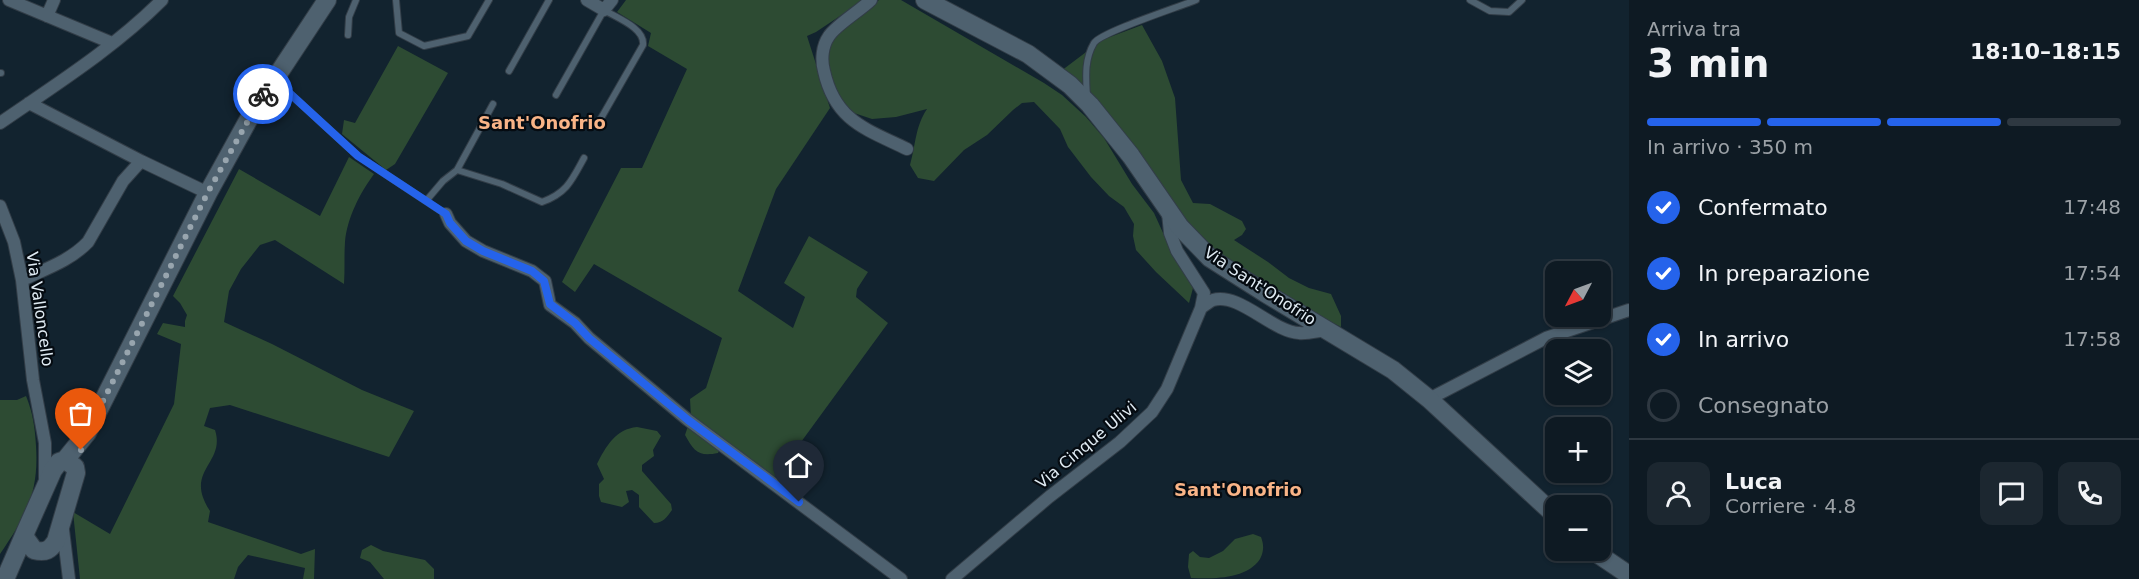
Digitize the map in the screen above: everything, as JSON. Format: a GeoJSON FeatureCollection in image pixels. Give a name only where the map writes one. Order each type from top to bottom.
{"type":"FeatureCollection","features":[{"type":"Feature","properties":{"kind":"street"},"geometry":{"type":"LineString","coordinates":[[9,0],[112,43]]}},
{"type":"Feature","properties":{"kind":"street"},"geometry":{"type":"LineString","coordinates":[[47,16],[54,0]]}},
{"type":"Feature","properties":{"kind":"street"},"geometry":{"type":"LineString","coordinates":[[0,123],[112,43],[142,20],[162,0]]}},
{"type":"Feature","properties":{"kind":"street"},"geometry":{"type":"LineString","coordinates":[[6,578],[20,563],[38,551],[51,548],[56,541],[62,522],[70,466],[208,192],[273,78],[327,0]]}},
{"type":"Feature","properties":{"kind":"street"},"geometry":{"type":"LineString","coordinates":[[587,0],[608,5]]}},
{"type":"Feature","properties":{"kind":"street"},"geometry":{"type":"LineString","coordinates":[[871,0],[829,35],[823,49],[822,65],[825,78],[836,104],[846,116],[864,128],[908,149]]}},
{"type":"Feature","properties":{"kind":"street","name":"Via Sant'Onofrio"},"geometry":{"type":"LineString","coordinates":[[925,0],[1028,54],[1070,85],[1087,102],[1131,156],[1180,227],[1210,258],[1377,358],[1429,399],[1545,506]]}},
{"type":"Feature","properties":{"kind":"street"},"geometry":{"type":"LineString","coordinates":[[30,103],[141,161],[208,192]]}},
{"type":"Feature","properties":{"kind":"street"},"geometry":{"type":"LineString","coordinates":[[22,280],[58,264],[82,249],[123,181],[141,161]]}},
{"type":"Feature","properties":{"kind":"street","name":"Via Valloncello"},"geometry":{"type":"LineString","coordinates":[[0,206],[14,242],[22,280],[33,380],[45,443],[44,490]]}},
{"type":"Feature","properties":{"kind":"street"},"geometry":{"type":"LineString","coordinates":[[1167,208],[1170,233],[1177,251],[1202,287],[1204,293],[1201,308]]}},
{"type":"Feature","properties":{"kind":"street"},"geometry":{"type":"LineString","coordinates":[[447,215],[450,223],[466,241],[483,251],[532,271],[544,281],[550,304],[575,323],[589,338],[688,420],[901,579]]}},
{"type":"Feature","properties":{"kind":"street"},"geometry":{"type":"LineString","coordinates":[[1201,308],[1213,300],[1222,300],[1241,305],[1287,330],[1299,333],[1327,330]]}},
{"type":"Feature","properties":{"kind":"street","name":"Via Cinque Ulivi"},"geometry":{"type":"LineString","coordinates":[[952,579],[1120,442],[1152,412],[1167,389],[1201,308]]}},
{"type":"Feature","properties":{"kind":"street"},"geometry":{"type":"LineString","coordinates":[[1429,399],[1546,338],[1629,310]]}},
{"type":"Feature","properties":{"kind":"street"},"geometry":{"type":"LineString","coordinates":[[6,578],[53,470],[59,462],[70,466]]}},
{"type":"Feature","properties":{"kind":"street"},"geometry":{"type":"LineString","coordinates":[[62,522],[69,577]]}},
{"type":"Feature","properties":{"kind":"street"},"geometry":{"type":"LineString","coordinates":[[25,533],[29,546],[56,558],[63,564],[69,577]]}},
{"type":"Feature","properties":{"kind":"street"},"geometry":{"type":"LineString","coordinates":[[1606,561],[1623,575]]}},
{"type":"Feature","properties":{"kind":"lane"},"geometry":{"type":"LineString","coordinates":[[348,35],[349,17],[357,0]]}},
{"type":"Feature","properties":{"kind":"lane"},"geometry":{"type":"LineString","coordinates":[[396,0],[399,33],[424,46],[468,36],[489,0]]}},
{"type":"Feature","properties":{"kind":"lane"},"geometry":{"type":"LineString","coordinates":[[509,71],[549,0]]}},
{"type":"Feature","properties":{"kind":"lane"},"geometry":{"type":"LineString","coordinates":[[1087,102],[1086,65],[1089,52],[1099,37],[1196,0]]}},
{"type":"Feature","properties":{"kind":"lane"},"geometry":{"type":"LineString","coordinates":[[1470,0],[1490,11],[1509,12],[1522,0]]}},
{"type":"Feature","properties":{"kind":"lane"},"geometry":{"type":"LineString","coordinates":[[556,95],[608,5],[642,34],[644,40],[600,120]]}},
{"type":"Feature","properties":{"kind":"lane"},"geometry":{"type":"LineString","coordinates":[[273,78],[358,156],[447,215]]}},
{"type":"Feature","properties":{"kind":"lane"},"geometry":{"type":"LineString","coordinates":[[426,201],[443,181],[457,170],[493,104]]}},
{"type":"Feature","properties":{"kind":"lane"},"geometry":{"type":"LineString","coordinates":[[457,170],[502,184],[542,202],[556,197],[567,189],[584,158]]}},
{"type":"Feature","properties":{"kind":"green space"},"geometry":{"type":"Polygon","coordinates":[[[626,0],[864,0],[807,36],[830,108],[776,189],[738,291],[793,328],[805,297],[784,283],[809,236],[868,272],[857,289],[856,297],[888,323],[774,479],[723,442],[718,453],[706,454],[697,452],[685,435],[691,417],[690,399],[706,388],[722,338],[594,264],[575,292],[562,282],[621,168],[642,168],[687,69],[648,46],[651,33],[617,12],[626,0]]]}},
{"type":"Feature","properties":{"kind":"green space"},"geometry":{"type":"Polygon","coordinates":[[[879,0],[901,0],[1044,83],[1062,95],[1086,117],[1104,138],[1132,184],[1154,213],[1169,246],[1193,288],[1189,303],[1136,250],[1133,236],[1134,224],[1124,207],[1109,196],[1091,177],[1068,147],[1060,129],[1034,102],[1022,103],[1013,110],[987,135],[964,150],[934,181],[918,178],[910,165],[918,129],[927,109],[896,117],[872,119],[848,111],[828,88],[822,57],[842,28],[879,0]]]}},
{"type":"Feature","properties":{"kind":"green space"},"geometry":{"type":"Polygon","coordinates":[[[1142,25],[1162,61],[1175,98],[1181,180],[1193,203],[1210,204],[1242,221],[1246,229],[1234,240],[1289,278],[1309,288],[1331,294],[1341,316],[1341,327],[1271,291],[1208,250],[1061,71],[1102,40],[1142,25]]]}},
{"type":"Feature","properties":{"kind":"green space"},"geometry":{"type":"Polygon","coordinates":[[[398,46],[448,73],[395,164],[386,170],[342,134],[344,120],[355,123],[398,46]]]}},
{"type":"Feature","properties":{"kind":"green space"},"geometry":{"type":"Polygon","coordinates":[[[349,157],[374,174],[359,198],[348,224],[344,284],[275,240],[260,245],[241,269],[229,291],[224,322],[362,390],[414,411],[389,457],[230,405],[210,408],[204,426],[215,430],[217,442],[201,486],[203,497],[210,511],[208,522],[301,554],[315,549],[314,579],[303,579],[305,568],[248,555],[238,567],[234,579],[80,579],[73,512],[110,534],[174,404],[181,344],[157,334],[163,323],[185,327],[187,315],[173,296],[239,169],[320,216],[349,157]]]}},
{"type":"Feature","properties":{"kind":"green space"},"geometry":{"type":"Polygon","coordinates":[[[26,396],[35,433],[36,463],[33,491],[24,516],[0,554],[0,400],[17,400],[26,396]]]}},
{"type":"Feature","properties":{"kind":"green space"},"geometry":{"type":"Polygon","coordinates":[[[637,427],[657,431],[661,436],[653,450],[654,456],[642,465],[642,471],[671,504],[670,513],[657,523],[654,523],[639,507],[639,495],[632,490],[626,491],[629,502],[622,507],[601,502],[599,496],[599,484],[604,479],[597,464],[600,457],[612,439],[623,431],[637,427]]]}},
{"type":"Feature","properties":{"kind":"green space"},"geometry":{"type":"Polygon","coordinates":[[[1253,534],[1261,537],[1263,551],[1260,559],[1247,571],[1229,576],[1191,578],[1188,567],[1189,554],[1193,551],[1200,557],[1209,558],[1223,551],[1235,539],[1253,534]]]}},
{"type":"Feature","properties":{"kind":"green space"},"geometry":{"type":"Polygon","coordinates":[[[371,545],[383,551],[425,560],[434,569],[434,579],[384,579],[370,562],[360,558],[362,550],[371,545]]]}},
{"type":"Feature","properties":{"kind":"way so far"},"geometry":{"type":"LineString","coordinates":[[81,450],[87,433],[208,192],[263,94]]}},
{"type":"Feature","properties":{"kind":"district","name":"Sant'Onofrio"},"geometry":{"type":"Point","coordinates":[542,122]}},
{"type":"Feature","properties":{"kind":"district","name":"Sant'Onofrio"},"geometry":{"type":"Point","coordinates":[1238,489]}},
{"type":"Feature","properties":{"kind":"route"},"geometry":{"type":"LineString","coordinates":[[263,94],[273,78],[358,156],[446,214],[450,223],[466,241],[483,251],[532,271],[544,281],[550,304],[557,311],[575,323],[589,338],[688,420],[799,502]]}}]}
